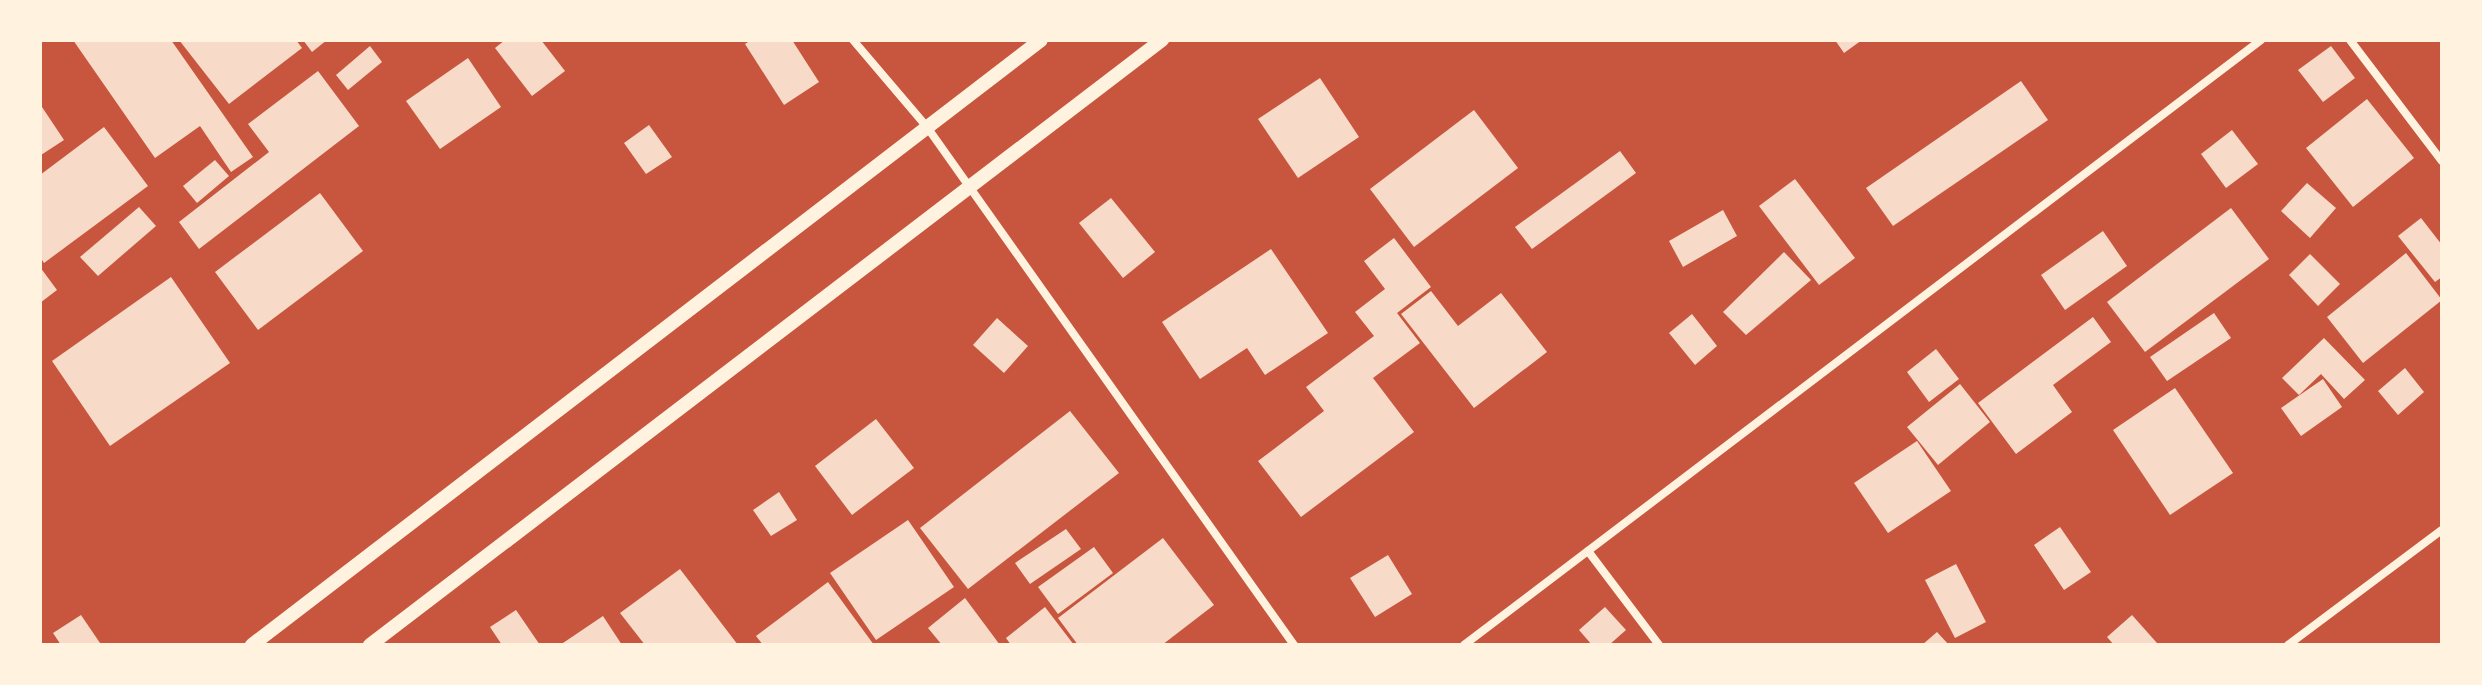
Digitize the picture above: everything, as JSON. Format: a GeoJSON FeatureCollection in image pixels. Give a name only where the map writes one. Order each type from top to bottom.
{"type":"FeatureCollection","features":[{"type":"Feature","properties":{"kind":"street"},"geometry":{"type":"LineString","coordinates":[[853,40],[927,127],[1294,645]]}},
{"type":"Feature","properties":{"kind":"street"},"geometry":{"type":"LineString","coordinates":[[252,645],[1041,40]]}},
{"type":"Feature","properties":{"kind":"street"},"geometry":{"type":"LineString","coordinates":[[370,645],[1162,40]]}},
{"type":"Feature","properties":{"kind":"street"},"geometry":{"type":"LineString","coordinates":[[1464,645],[2261,40]]}},
{"type":"Feature","properties":{"kind":"street"},"geometry":{"type":"LineString","coordinates":[[2350,40],[2442,161]]}},
{"type":"Feature","properties":{"kind":"street"},"geometry":{"type":"LineString","coordinates":[[2288,645],[2442,530]]}},
{"type":"Feature","properties":{"kind":"street"},"geometry":{"type":"LineString","coordinates":[[1588,551],[1659,645]]}},
{"type":"Feature","properties":{"kind":"building"},"geometry":{"type":"Polygon","coordinates":[[[73,40],[171,40],[253,157],[231,172],[200,126],[155,158],[73,40]]]}},
{"type":"Feature","properties":{"kind":"building"},"geometry":{"type":"Polygon","coordinates":[[[179,40],[296,40],[302,48],[229,104],[179,40]]]}},
{"type":"Feature","properties":{"kind":"building"},"geometry":{"type":"Polygon","coordinates":[[[303,40],[327,40],[312,52],[303,40]]]}},
{"type":"Feature","properties":{"kind":"building"},"geometry":{"type":"Polygon","coordinates":[[[505,40],[541,40],[565,71],[532,96],[495,48],[505,40]]]}},
{"type":"Feature","properties":{"kind":"building"},"geometry":{"type":"Polygon","coordinates":[[[751,40],[792,40],[819,82],[784,105],[745,44],[751,40]]]}},
{"type":"Feature","properties":{"kind":"building"},"geometry":{"type":"Polygon","coordinates":[[[1835,40],[1862,40],[1844,53],[1835,40]]]}},
{"type":"Feature","properties":{"kind":"building"},"geometry":{"type":"Polygon","coordinates":[[[370,46],[382,62],[348,90],[336,75],[370,46]]]}},
{"type":"Feature","properties":{"kind":"building"},"geometry":{"type":"Polygon","coordinates":[[[2331,46],[2355,78],[2323,102],[2298,70],[2331,46]]]}},
{"type":"Feature","properties":{"kind":"building"},"geometry":{"type":"Polygon","coordinates":[[[468,58],[501,107],[440,149],[406,101],[468,58]]]}},
{"type":"Feature","properties":{"kind":"building"},"geometry":{"type":"Polygon","coordinates":[[[318,71],[359,126],[199,249],[179,222],[269,152],[248,124],[318,71]]]}},
{"type":"Feature","properties":{"kind":"building"},"geometry":{"type":"Polygon","coordinates":[[[1320,78],[1359,137],[1298,178],[1258,119],[1320,78]]]}},
{"type":"Feature","properties":{"kind":"building"},"geometry":{"type":"Polygon","coordinates":[[[2021,81],[2048,120],[1893,226],[1866,188],[2021,81]]]}},
{"type":"Feature","properties":{"kind":"building"},"geometry":{"type":"Polygon","coordinates":[[[2367,99],[2414,158],[2353,207],[2306,148],[2367,99]]]}},
{"type":"Feature","properties":{"kind":"building"},"geometry":{"type":"Polygon","coordinates":[[[40,104],[64,140],[41,155],[40,154],[40,104]]]}},
{"type":"Feature","properties":{"kind":"building"},"geometry":{"type":"Polygon","coordinates":[[[1474,110],[1518,168],[1414,247],[1370,189],[1474,110]]]}},
{"type":"Feature","properties":{"kind":"building"},"geometry":{"type":"Polygon","coordinates":[[[649,125],[672,157],[646,174],[624,143],[649,125]]]}},
{"type":"Feature","properties":{"kind":"building"},"geometry":{"type":"Polygon","coordinates":[[[104,127],[148,186],[44,263],[40,257],[40,175],[104,127]]]}},
{"type":"Feature","properties":{"kind":"building"},"geometry":{"type":"Polygon","coordinates":[[[2232,130],[2258,164],[2226,188],[2201,154],[2232,130]]]}},
{"type":"Feature","properties":{"kind":"building"},"geometry":{"type":"Polygon","coordinates":[[[1620,151],[1636,173],[1532,249],[1515,227],[1620,151]]]}},
{"type":"Feature","properties":{"kind":"building"},"geometry":{"type":"Polygon","coordinates":[[[215,160],[229,176],[197,203],[183,186],[215,160]]]}},
{"type":"Feature","properties":{"kind":"building"},"geometry":{"type":"Polygon","coordinates":[[[1795,179],[1855,258],[1819,285],[1759,206],[1795,179]]]}},
{"type":"Feature","properties":{"kind":"building"},"geometry":{"type":"Polygon","coordinates":[[[2307,183],[2336,208],[2310,238],[2281,211],[2307,183]]]}},
{"type":"Feature","properties":{"kind":"building"},"geometry":{"type":"Polygon","coordinates":[[[320,193],[363,251],[258,330],[215,272],[320,193]]]}},
{"type":"Feature","properties":{"kind":"building"},"geometry":{"type":"Polygon","coordinates":[[[1111,198],[1155,252],[1123,278],[1079,223],[1111,198]]]}},
{"type":"Feature","properties":{"kind":"building"},"geometry":{"type":"Polygon","coordinates":[[[139,207],[156,226],[98,276],[80,257],[139,207]]]}},
{"type":"Feature","properties":{"kind":"building"},"geometry":{"type":"Polygon","coordinates":[[[2231,208],[2269,259],[2145,352],[2107,302],[2231,208]]]}},
{"type":"Feature","properties":{"kind":"building"},"geometry":{"type":"Polygon","coordinates":[[[1723,210],[1737,236],[1683,267],[1669,241],[1723,210]]]}},
{"type":"Feature","properties":{"kind":"building"},"geometry":{"type":"Polygon","coordinates":[[[2421,218],[2442,245],[2442,277],[2435,282],[2398,236],[2421,218]]]}},
{"type":"Feature","properties":{"kind":"building"},"geometry":{"type":"Polygon","coordinates":[[[2103,231],[2127,266],[2065,310],[2041,275],[2103,231]]]}},
{"type":"Feature","properties":{"kind":"building"},"geometry":{"type":"Polygon","coordinates":[[[1394,238],[1431,287],[1397,313],[1420,343],[1373,378],[1414,432],[1301,517],[1258,461],[1324,411],[1306,387],[1374,336],[1355,312],[1385,289],[1364,261],[1394,238]]]}},
{"type":"Feature","properties":{"kind":"building"},"geometry":{"type":"Polygon","coordinates":[[[1271,249],[1328,333],[1265,375],[1247,348],[1200,379],[1162,322],[1271,249]]]}},
{"type":"Feature","properties":{"kind":"building"},"geometry":{"type":"Polygon","coordinates":[[[1784,252],[1811,280],[1746,335],[1723,312],[1784,252]]]}},
{"type":"Feature","properties":{"kind":"building"},"geometry":{"type":"Polygon","coordinates":[[[2406,253],[2442,300],[2363,363],[2327,317],[2406,253]]]}},
{"type":"Feature","properties":{"kind":"building"},"geometry":{"type":"Polygon","coordinates":[[[2310,254],[2340,284],[2318,306],[2289,275],[2310,254]]]}},
{"type":"Feature","properties":{"kind":"building"},"geometry":{"type":"Polygon","coordinates":[[[40,267],[57,290],[40,303],[40,267]]]}},
{"type":"Feature","properties":{"kind":"building"},"geometry":{"type":"Polygon","coordinates":[[[171,277],[230,363],[110,446],[52,361],[171,277]]]}},
{"type":"Feature","properties":{"kind":"building"},"geometry":{"type":"Polygon","coordinates":[[[1431,291],[1458,326],[1501,293],[1547,352],[1474,408],[1401,314],[1431,291]]]}},
{"type":"Feature","properties":{"kind":"building"},"geometry":{"type":"Polygon","coordinates":[[[2214,313],[2231,338],[2167,381],[2150,357],[2214,313]]]}},
{"type":"Feature","properties":{"kind":"building"},"geometry":{"type":"Polygon","coordinates":[[[1692,314],[1717,346],[1695,365],[1669,333],[1692,314]]]}},
{"type":"Feature","properties":{"kind":"building"},"geometry":{"type":"Polygon","coordinates":[[[2093,317],[2111,342],[2053,385],[2072,412],[2016,454],[1978,403],[2093,317]]]}},
{"type":"Feature","properties":{"kind":"building"},"geometry":{"type":"Polygon","coordinates":[[[997,318],[1028,346],[1004,373],[973,345],[997,318]]]}},
{"type":"Feature","properties":{"kind":"building"},"geometry":{"type":"Polygon","coordinates":[[[2324,338],[2365,380],[2344,399],[2321,374],[2299,395],[2282,378],[2324,338]]]}},
{"type":"Feature","properties":{"kind":"building"},"geometry":{"type":"Polygon","coordinates":[[[1936,349],[1959,379],[1929,402],[1907,372],[1936,349]]]}},
{"type":"Feature","properties":{"kind":"building"},"geometry":{"type":"Polygon","coordinates":[[[2405,368],[2424,392],[2398,415],[2378,391],[2405,368]]]}},
{"type":"Feature","properties":{"kind":"building"},"geometry":{"type":"Polygon","coordinates":[[[2323,379],[2342,407],[2301,436],[2281,408],[2323,379]]]}},
{"type":"Feature","properties":{"kind":"building"},"geometry":{"type":"Polygon","coordinates":[[[1960,384],[1990,422],[1938,465],[1907,427],[1960,384]]]}},
{"type":"Feature","properties":{"kind":"building"},"geometry":{"type":"Polygon","coordinates":[[[2175,388],[2233,473],[2170,515],[2113,430],[2175,388]]]}},
{"type":"Feature","properties":{"kind":"building"},"geometry":{"type":"Polygon","coordinates":[[[1070,411],[1119,473],[968,589],[920,528],[1070,411]]]}},
{"type":"Feature","properties":{"kind":"building"},"geometry":{"type":"Polygon","coordinates":[[[876,419],[914,468],[852,515],[815,466],[876,419]]]}},
{"type":"Feature","properties":{"kind":"building"},"geometry":{"type":"Polygon","coordinates":[[[1917,441],[1951,491],[1888,533],[1854,483],[1917,441]]]}},
{"type":"Feature","properties":{"kind":"building"},"geometry":{"type":"Polygon","coordinates":[[[779,492],[797,520],[771,536],[753,510],[779,492]]]}},
{"type":"Feature","properties":{"kind":"building"},"geometry":{"type":"Polygon","coordinates":[[[908,520],[954,587],[876,640],[830,573],[908,520]]]}},
{"type":"Feature","properties":{"kind":"building"},"geometry":{"type":"Polygon","coordinates":[[[2060,527],[2091,572],[2064,590],[2034,545],[2060,527]]]}},
{"type":"Feature","properties":{"kind":"building"},"geometry":{"type":"Polygon","coordinates":[[[1066,529],[1081,549],[1030,584],[1015,563],[1066,529]]]}},
{"type":"Feature","properties":{"kind":"building"},"geometry":{"type":"Polygon","coordinates":[[[1163,538],[1214,605],[1162,645],[1078,645],[1058,618],[1163,538]]]}},
{"type":"Feature","properties":{"kind":"building"},"geometry":{"type":"Polygon","coordinates":[[[1094,547],[1113,573],[1058,614],[1038,587],[1094,547]]]}},
{"type":"Feature","properties":{"kind":"building"},"geometry":{"type":"Polygon","coordinates":[[[1388,555],[1412,594],[1375,617],[1350,578],[1388,555]]]}},
{"type":"Feature","properties":{"kind":"building"},"geometry":{"type":"Polygon","coordinates":[[[1956,564],[1986,622],[1955,638],[1925,580],[1956,564]]]}},
{"type":"Feature","properties":{"kind":"building"},"geometry":{"type":"Polygon","coordinates":[[[680,569],[738,645],[645,645],[620,613],[680,569]]]}},
{"type":"Feature","properties":{"kind":"building"},"geometry":{"type":"Polygon","coordinates":[[[828,582],[874,645],[763,645],[756,636],[828,582]]]}},
{"type":"Feature","properties":{"kind":"building"},"geometry":{"type":"Polygon","coordinates":[[[965,598],[1000,645],[942,645],[928,628],[965,598]]]}},
{"type":"Feature","properties":{"kind":"building"},"geometry":{"type":"Polygon","coordinates":[[[1045,607],[1074,645],[1011,645],[1006,638],[1045,607]]]}},
{"type":"Feature","properties":{"kind":"building"},"geometry":{"type":"Polygon","coordinates":[[[1605,607],[1626,630],[1609,645],[1592,645],[1579,630],[1605,607]]]}},
{"type":"Feature","properties":{"kind":"building"},"geometry":{"type":"Polygon","coordinates":[[[516,610],[540,645],[502,645],[490,627],[516,610]]]}},
{"type":"Feature","properties":{"kind":"building"},"geometry":{"type":"Polygon","coordinates":[[[81,615],[100,643],[61,645],[53,633],[81,615]]]}},
{"type":"Feature","properties":{"kind":"building"},"geometry":{"type":"Polygon","coordinates":[[[2132,615],[2157,643],[2114,645],[2107,637],[2132,615]]]}},
{"type":"Feature","properties":{"kind":"building"},"geometry":{"type":"Polygon","coordinates":[[[603,616],[622,645],[560,645],[603,616]]]}},
{"type":"Feature","properties":{"kind":"building"},"geometry":{"type":"Polygon","coordinates":[[[1937,632],[1949,645],[1922,645],[1937,632]]]}}]}
